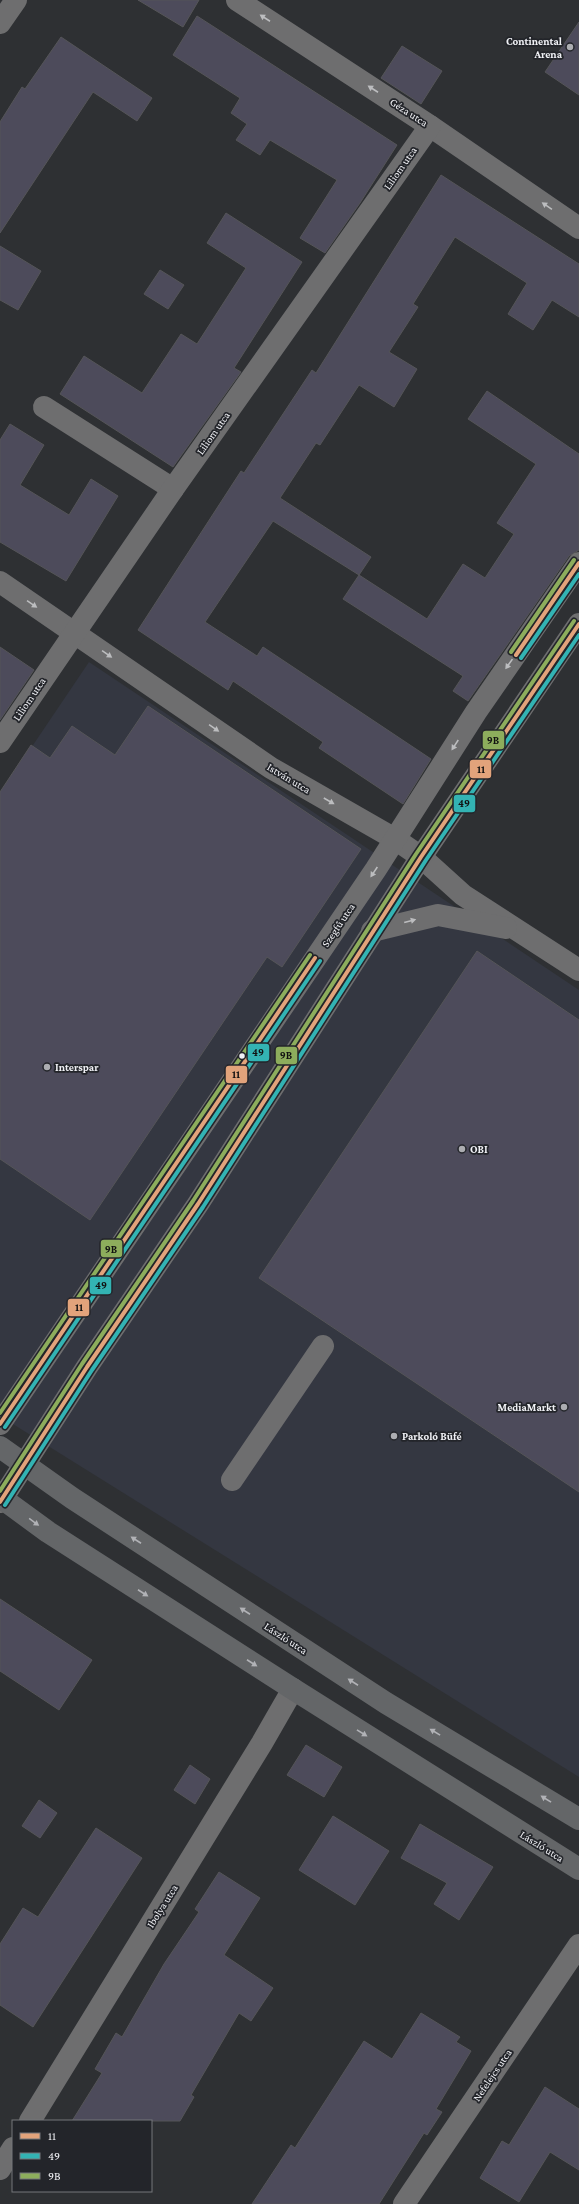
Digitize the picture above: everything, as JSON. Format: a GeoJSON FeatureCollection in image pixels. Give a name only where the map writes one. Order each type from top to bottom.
{"type":"FeatureCollection","features":[{"type":"Feature","properties":{"kind":"main road","name":"László utca"},"geometry":{"type":"LineString","coordinates":[[0,1447],[72,1498],[386,1703],[579,1819]]}},
{"type":"Feature","properties":{"kind":"main road","name":"László utca"},"geometry":{"type":"LineString","coordinates":[[1,1499],[48,1532],[293,1689],[579,1869]]}},
{"type":"Feature","properties":{"kind":"street"},"geometry":{"type":"LineString","coordinates":[[0,23],[16,0]]}},
{"type":"Feature","properties":{"kind":"street","name":"Géza utca"},"geometry":{"type":"LineString","coordinates":[[237,0],[430,126],[579,228]]}},
{"type":"Feature","properties":{"kind":"street","name":"Liliom utca"},"geometry":{"type":"LineString","coordinates":[[0,742],[173,489],[430,126]]}},
{"type":"Feature","properties":{"kind":"street"},"geometry":{"type":"LineString","coordinates":[[44,407],[173,489]]}},
{"type":"Feature","properties":{"kind":"street","name":"Szegfű utca"},"geometry":{"type":"LineString","coordinates":[[0,1424],[395,839],[476,712],[579,563]]}},
{"type":"Feature","properties":{"kind":"street","name":"István utca"},"geometry":{"type":"LineString","coordinates":[[0,582],[75,632],[271,768],[395,839],[421,857],[463,895],[579,970]]}},
{"type":"Feature","properties":{"kind":"street"},"geometry":{"type":"LineString","coordinates":[[1,1499],[87,1367],[198,1204],[421,857],[579,624]]}},
{"type":"Feature","properties":{"kind":"street"},"geometry":{"type":"LineString","coordinates":[[372,932],[438,915],[519,931]]}},
{"type":"Feature","properties":{"kind":"street"},"geometry":{"type":"LineString","coordinates":[[232,1480],[323,1346]]}},
{"type":"Feature","properties":{"kind":"street","name":"Ibolya utca"},"geometry":{"type":"LineString","coordinates":[[31,2120],[258,1750],[293,1689]]}},
{"type":"Feature","properties":{"kind":"street","name":"Nefelejcs utca"},"geometry":{"type":"LineString","coordinates":[[404,2204],[579,1945]]}},
{"type":"Feature","properties":{"kind":"street"},"geometry":{"type":"LineString","coordinates":[[0,2169],[12,2150]]}},
{"type":"Feature","properties":{"kind":"shaded area"},"geometry":{"type":"Polygon","coordinates":[[[89,662],[579,990],[579,1777],[0,1416],[0,794],[89,662]]]}},
{"type":"Feature","properties":{"kind":"building"},"geometry":{"type":"Polygon","coordinates":[[[138,0],[199,0],[183,27],[138,0]]]}},
{"type":"Feature","properties":{"kind":"building"},"geometry":{"type":"Polygon","coordinates":[[[197,16],[397,145],[360,203],[325,253],[300,238],[337,180],[270,140],[260,155],[236,140],[247,124],[231,113],[240,98],[173,55],[197,16]]]}},
{"type":"Feature","properties":{"kind":"building","name":"Continental Arena"},"geometry":{"type":"Polygon","coordinates":[[[579,22],[579,95],[545,72],[579,22]]]}},
{"type":"Feature","properties":{"kind":"building"},"geometry":{"type":"Polygon","coordinates":[[[61,37],[152,98],[137,121],[93,92],[0,233],[0,122],[22,87],[25,89],[61,37]]]}},
{"type":"Feature","properties":{"kind":"building"},"geometry":{"type":"Polygon","coordinates":[[[402,46],[442,71],[421,104],[381,78],[402,46]]]}},
{"type":"Feature","properties":{"kind":"building"},"geometry":{"type":"Polygon","coordinates":[[[441,175],[579,264],[579,317],[552,300],[533,330],[508,314],[527,283],[455,237],[413,304],[418,307],[389,352],[417,369],[394,407],[359,385],[320,445],[316,443],[280,498],[371,557],[359,575],[273,521],[205,622],[257,656],[263,647],[431,759],[403,804],[319,748],[323,742],[233,681],[228,690],[138,630],[241,471],[244,473],[312,370],[316,373],[441,175]]]}},
{"type":"Feature","properties":{"kind":"building"},"geometry":{"type":"Polygon","coordinates":[[[226,213],[302,262],[234,368],[241,372],[173,467],[60,394],[84,356],[142,393],[181,334],[197,344],[246,268],[207,243],[226,213]]]}},
{"type":"Feature","properties":{"kind":"building"},"geometry":{"type":"Polygon","coordinates":[[[0,246],[41,271],[18,310],[0,300],[0,246]]]}},
{"type":"Feature","properties":{"kind":"building"},"geometry":{"type":"Polygon","coordinates":[[[160,270],[184,285],[168,309],[144,294],[160,270]]]}},
{"type":"Feature","properties":{"kind":"building"},"geometry":{"type":"Polygon","coordinates":[[[487,391],[579,454],[579,550],[569,556],[468,701],[453,691],[463,676],[343,599],[359,575],[427,619],[463,564],[485,578],[514,534],[497,523],[536,464],[468,419],[487,391]]]}},
{"type":"Feature","properties":{"kind":"building"},"geometry":{"type":"Polygon","coordinates":[[[10,424],[44,445],[20,485],[69,515],[91,479],[118,496],[66,581],[0,542],[0,440],[10,424]]]}},
{"type":"Feature","properties":{"kind":"building"},"geometry":{"type":"Polygon","coordinates":[[[0,647],[34,670],[0,720],[0,647]]]}},
{"type":"Feature","properties":{"kind":"building"},"geometry":{"type":"Polygon","coordinates":[[[148,706],[361,849],[282,967],[267,957],[90,1220],[0,1159],[0,792],[31,745],[50,758],[72,726],[115,755],[148,706]]]}},
{"type":"Feature","properties":{"kind":"building","name":"OBI"},"geometry":{"type":"Polygon","coordinates":[[[477,951],[579,1020],[579,1492],[259,1278],[477,951]]]}},
{"type":"Feature","properties":{"kind":"building"},"geometry":{"type":"Polygon","coordinates":[[[0,1599],[92,1660],[59,1710],[0,1671],[0,1599]]]}},
{"type":"Feature","properties":{"kind":"building"},"geometry":{"type":"Polygon","coordinates":[[[306,1745],[342,1767],[324,1797],[287,1775],[306,1745]]]}},
{"type":"Feature","properties":{"kind":"building"},"geometry":{"type":"Polygon","coordinates":[[[190,1765],[210,1779],[195,1804],[174,1790],[190,1765]]]}},
{"type":"Feature","properties":{"kind":"building"},"geometry":{"type":"Polygon","coordinates":[[[39,1800],[57,1813],[40,1838],[22,1826],[39,1800]]]}},
{"type":"Feature","properties":{"kind":"building"},"geometry":{"type":"Polygon","coordinates":[[[333,1816],[389,1851],[355,1905],[299,1870],[333,1816]]]}},
{"type":"Feature","properties":{"kind":"building"},"geometry":{"type":"Polygon","coordinates":[[[420,1824],[493,1867],[459,1920],[434,1904],[447,1883],[401,1858],[420,1824]]]}},
{"type":"Feature","properties":{"kind":"building"},"geometry":{"type":"Polygon","coordinates":[[[96,1828],[142,1858],[33,2027],[0,2005],[0,1944],[23,1908],[38,1917],[96,1828]]]}},
{"type":"Feature","properties":{"kind":"building"},"geometry":{"type":"Polygon","coordinates":[[[219,1872],[260,1898],[224,1955],[273,1988],[251,2021],[239,2013],[191,2095],[194,2097],[180,2121],[73,2120],[102,2073],[95,2069],[116,2033],[122,2037],[164,1964],[199,1912],[195,1909],[219,1872]]]}},
{"type":"Feature","properties":{"kind":"building"},"geometry":{"type":"Polygon","coordinates":[[[421,2013],[460,2037],[456,2042],[471,2051],[436,2109],[442,2112],[427,2135],[424,2133],[379,2204],[252,2204],[291,2145],[295,2148],[364,2041],[392,2059],[421,2013]]]}},
{"type":"Feature","properties":{"kind":"building"},"geometry":{"type":"Polygon","coordinates":[[[545,2087],[579,2109],[579,2170],[550,2152],[519,2202],[480,2178],[502,2141],[509,2145],[545,2087]]]}},
{"type":"Feature","properties":{"kind":"transit line","name":"9B"},"geometry":{"type":"LineString","coordinates":[[511,652],[574,560]]}},
{"type":"Feature","properties":{"kind":"transit line","name":"11"},"geometry":{"type":"LineString","coordinates":[[516,655],[579,563]]}},
{"type":"Feature","properties":{"kind":"transit line","name":"49"},"geometry":{"type":"LineString","coordinates":[[521,658],[579,574]]}},
{"type":"Feature","properties":{"kind":"transit line","name":"9B"},"geometry":{"type":"LineString","coordinates":[[0,1491],[82,1364],[193,1201],[416,854],[574,621]]}},
{"type":"Feature","properties":{"kind":"transit line","name":"11"},"geometry":{"type":"LineString","coordinates":[[0,1502],[87,1367],[198,1204],[421,857],[579,624]]}},
{"type":"Feature","properties":{"kind":"transit line","name":"49"},"geometry":{"type":"LineString","coordinates":[[5,1505],[92,1370],[203,1207],[426,860],[579,635]]}},
{"type":"Feature","properties":{"kind":"transit line","name":"9B"},"geometry":{"type":"LineString","coordinates":[[0,1413],[310,955]]}},
{"type":"Feature","properties":{"kind":"transit line","name":"11"},"geometry":{"type":"LineString","coordinates":[[0,1424],[315,958]]}},
{"type":"Feature","properties":{"kind":"transit line","name":"49"},"geometry":{"type":"LineString","coordinates":[[5,1427],[320,961]]}},
{"type":"Feature","properties":{"kind":"place","name":"Continental Arena"},"geometry":{"type":"Point","coordinates":[570,47]}},
{"type":"Feature","properties":{"kind":"place","name":"Interspar"},"geometry":{"type":"Point","coordinates":[47,1067]}},
{"type":"Feature","properties":{"kind":"place","name":"OBI"},"geometry":{"type":"Point","coordinates":[462,1149]}},
{"type":"Feature","properties":{"kind":"place","name":"MediaMarkt"},"geometry":{"type":"Point","coordinates":[564,1407]}},
{"type":"Feature","properties":{"kind":"place","name":"Parkoló Büfé"},"geometry":{"type":"Point","coordinates":[394,1436]}}]}
